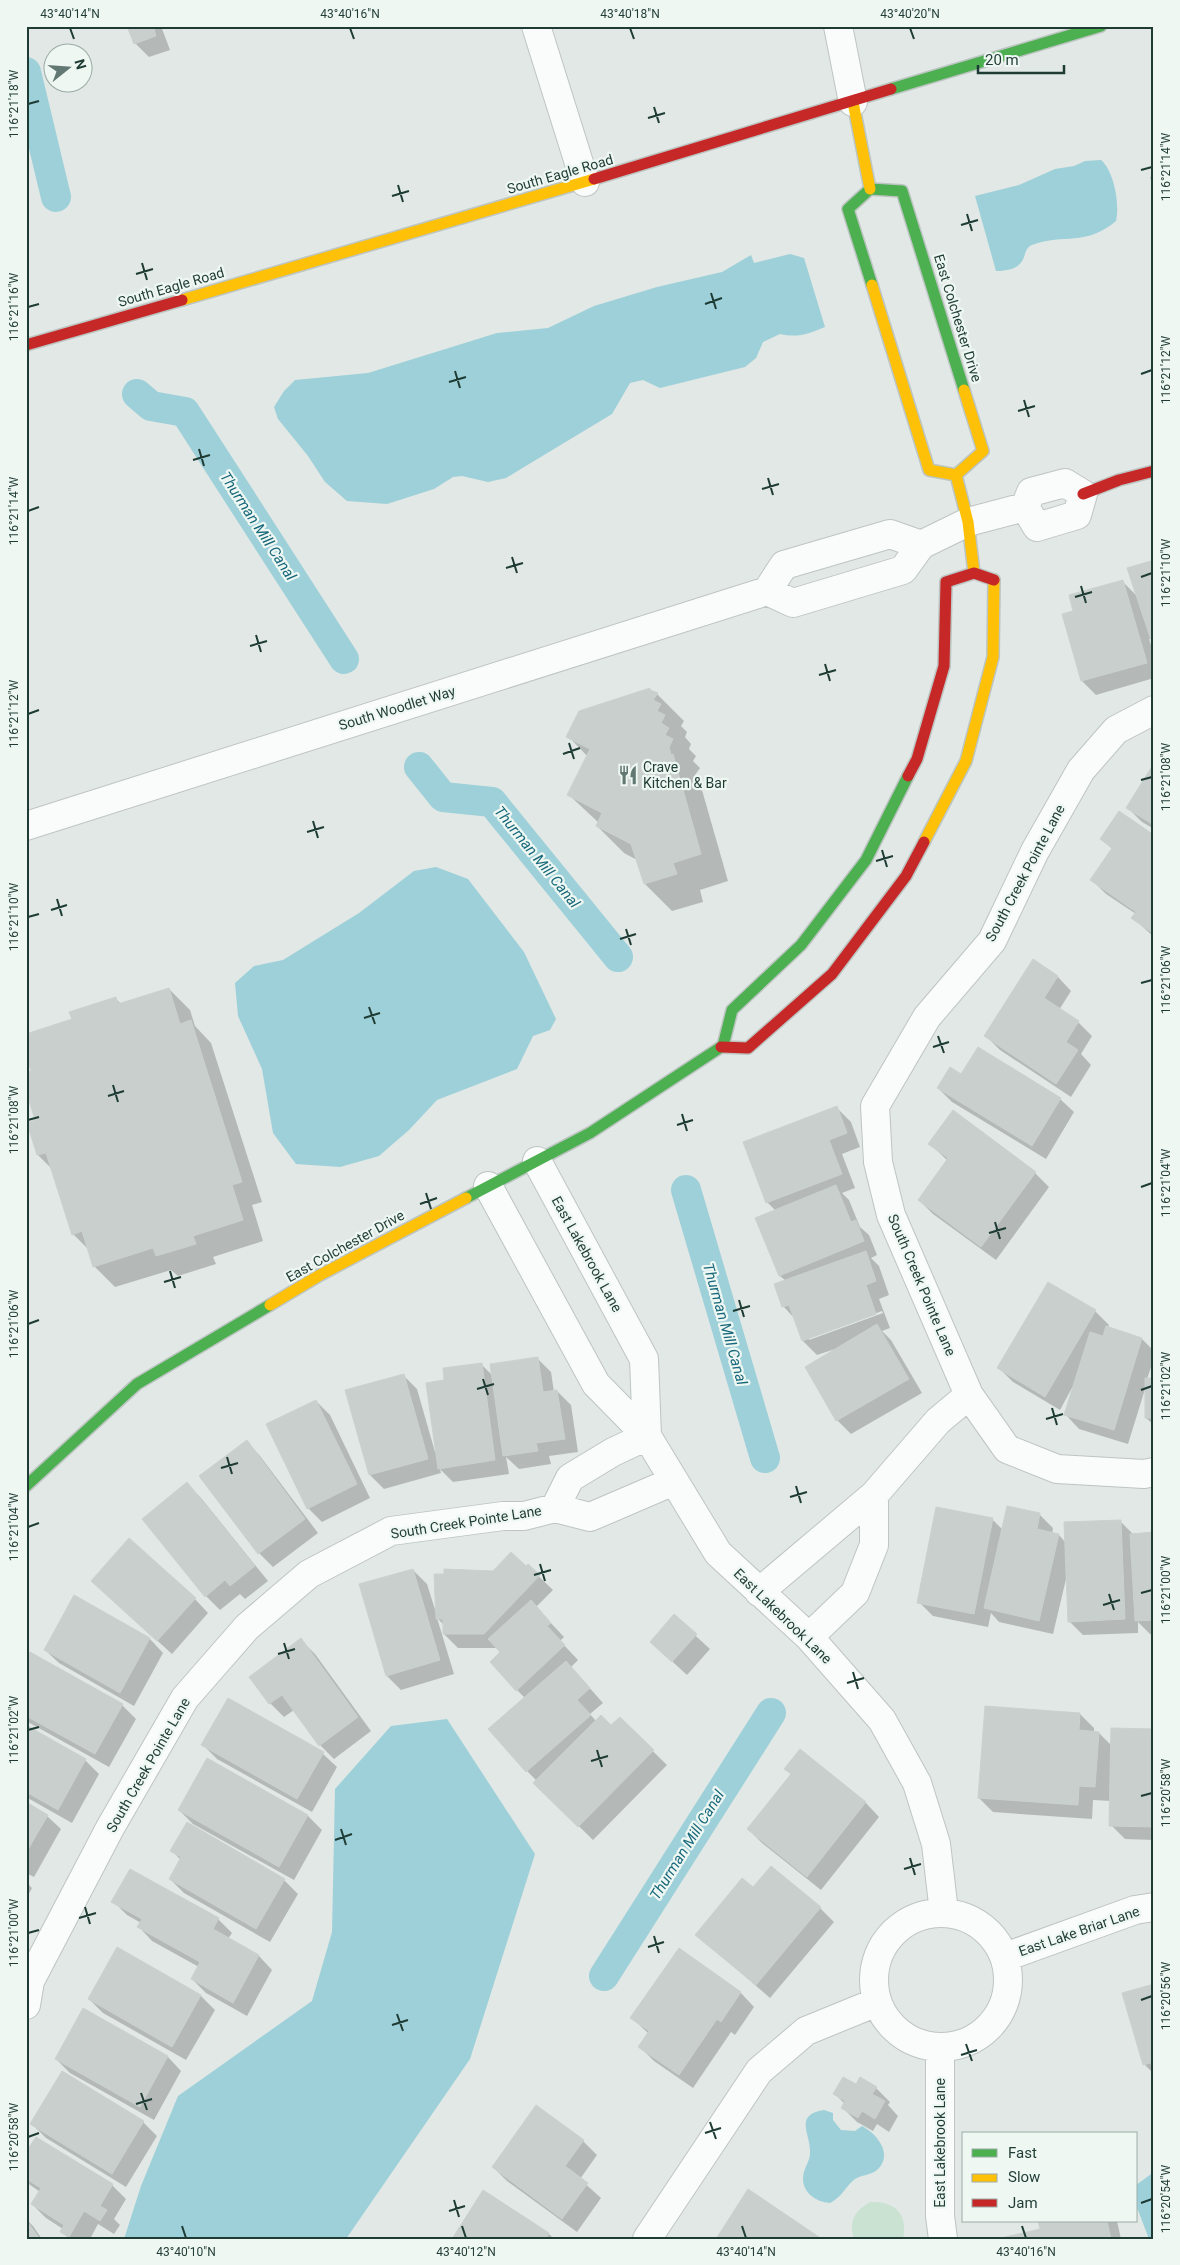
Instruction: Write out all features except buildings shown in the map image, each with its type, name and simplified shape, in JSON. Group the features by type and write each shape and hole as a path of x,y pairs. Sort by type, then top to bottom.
{"main road":[{"name":"South Eagle Road","path":"26,345 585,182 1101,26"},
{"path":"853,102 870,189 848,209 929,470 956,475 968,522 974,573"},
{"name":"East Colchester Drive","path":"870,189 902,190 983,451 956,475"},
{"path":"1083,494 1119,480 1154,471"},
{"path":"974,573 995,582 993,657 966,761 906,876 832,974 748,1048 723,1046 732,1010 801,945 866,860 917,759 944,666 946,582 974,573"},
{"name":"East Colchester Drive","path":"26,1486 137,1384 320,1275 590,1133 723,1046"}],"street":[{"path":"536,26 585,182"},
{"path":"838,26 853,102"},
{"path":"921,545 890,534 784,565 767,592 793,604 903,570 921,545 968,522 1025,507 1031,492 1065,483 1083,494"},
{"name":"South Woodlet Way","path":"26,826 767,592"},
{"name":"South Creek Pointe Lane","path":"1154,710 1116,730 1080,770 1035,851 992,941 927,1017 875,1106 878,1162 891,1215 969,1395 1007,1449 1057,1469 1144,1474 1154,1472"},
{"name":"East Lakebrook Lane","path":"537,1161 644,1359 647,1436"},
{"name":"East Lakebrook Lane","path":"488,1186 596,1384 647,1436 718,1553 809,1637 882,1720 917,1783 936,1844 944,1912"},
{"path":"759,1592 874,1495 938,1421 969,1395"},
{"name":"South Creek Pointe Lane","path":"555,1508 570,1478 613,1452 647,1436"},
{"name":"South Creek Pointe Lane","path":"26,2005 30,1981 110,1828 185,1698 247,1627 309,1574 391,1531 503,1516 524,1516 555,1508 590,1517 674,1481"},
{"path":"809,1637 855,1593 874,1545 874,1495"},
{"name":"East Lake Briar Lane","path":"1004,1958 1135,1910 1154,1907"},
{"path":"944,1912 963,1916 981,1926 995,1940 1004,1958 1008,1979 1006,2000 996,2019 980,2035 961,2045 940,2048 919,2044 901,2035 886,2020 877,2002 873,1980 877,1958 887,1939 903,1924 922,1915 944,1912"},
{"path":"647,2239 759,2071 806,2031 877,2002"},
{"name":"East Lakebrook Lane","path":"940,2048 940,2216 943,2239"}],"green space":[{"path":"870,2202 886,2204 898,2211 903,2223 903,2239 854,2239 852,2222 854,2217 860,2209"}],"water":[{"path":"1101,160 1106,165 1115,188 1116,221 1105,229 1084,237 1032,245 1026,251 1020,264 1008,270 996,271 975,196 1019,185 1055,169 1074,166 1085,161"},
{"path":"790,254 804,258 825,327 803,335 780,334 763,342 756,358 745,367 660,388 643,380 630,383 612,414 506,478 488,482 462,476 453,477 434,489 387,504 347,501 325,482 308,456 278,419 274,407 284,391 295,380 368,373 497,333 548,328 594,306 657,287 722,272 751,255 754,263"},
{"path":"436,867 468,879 524,952 556,1019 550,1030 533,1036 517,1069 437,1100 409,1130 379,1156 340,1167 296,1164 273,1133 262,1069 238,1016 235,983 254,966 283,960 359,913 414,871"},
{"path":"447,1719 535,1854 470,2059 346,2239 124,2239 141,2186 178,2096 312,2001 332,1932 335,1789 391,1726"},
{"path":"824,2110 833,2113 833,2120 841,2130 855,2131 862,2126 868,2130 878,2139 884,2151 882,2164 877,2170 855,2179 838,2198 830,2203 818,2200 809,2194 803,2178 810,2153 806,2121 809,2116"},
{"path":"1154,2172 1154,2239 1149,2239 1138,2210 1138,2184"}],"waterway":[{"name":"Thurman Mill Canal","path":"26,72 56,197"},
{"name":"Thurman Mill Canal","path":"137,394 151,406 185,412 344,659"},
{"name":"Thurman Mill Canal","path":"419,767 443,797 492,802 618,957"},
{"name":"Thurman Mill Canal","path":"686,1190 765,1458"},
{"name":"Thurman Mill Canal","path":"604,1976 771,1713"}],"traffic: fast":[{"path":"891,89 1101,26"},
{"path":"870,189 902,191 964,390"},
{"path":"870,189 848,209 872,285"},
{"path":"723,1046 732,1010 801,945 866,860 908,776"},
{"path":"466,1198 590,1133 721,1047"},
{"path":"26,1486 137,1384 270,1305"}],"traffic: slow":[{"path":"853,102 870,189"},
{"path":"182,300 594,179"},
{"path":"872,285 929,470 956,475 983,451 964,390"},
{"path":"956,475 968,522 974,573"},
{"path":"924,842 966,761 993,657 994,580"},
{"path":"270,1305 320,1275 466,1198"}],"traffic: jam":[{"path":"594,179 891,89"},
{"path":"26,345 182,300"},
{"path":"1083,494 1119,480 1154,471"},
{"path":"908,776 917,759 944,666 946,582 974,573 994,580"},
{"path":"721,1047 748,1048 832,974 906,876 924,842"}],"place":[{"name":"Crave Kitchen & Bar","path":"628,775"}]}
